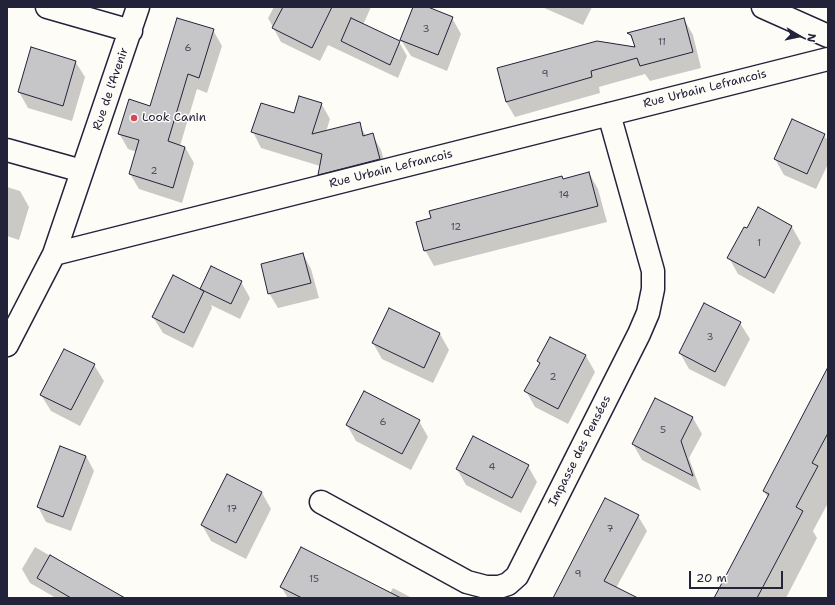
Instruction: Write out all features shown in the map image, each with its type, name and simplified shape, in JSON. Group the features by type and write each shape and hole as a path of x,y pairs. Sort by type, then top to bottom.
{"street":[{"path":"47,7 131,31"},
{"name":"Rue de l'Avenir","path":"54,254 138,7"},
{"path":"763,7 828,36"},
{"name":"Rue Urbain Lefrancois","path":"54,254 828,58"},
{"name":"Impasse des Pensées","path":"321,502 467,582 486,587 499,586 508,584 517,576 639,334 648,313 653,289 653,271 609,114"},
{"path":"7,150 82,171"},
{"path":"7,345 54,254"}],"building":[{"path":"283,7 332,7 312,48 272,28"},
{"path":"413,7 428,7 453,17 438,55 400,40"},
{"path":"177,18 214,29 199,78 188,74 168,141 185,147 173,188 129,174 139,140 118,134 129,99 150,106"},
{"path":"351,18 400,41 390,65 341,41"},
{"path":"684,18 693,52 640,66 637,58 591,71 592,77 506,102 497,68 597,41 635,47 631,35 627,33"},
{"path":"31,47 76,61 63,106 18,92"},
{"path":"299,96 322,103 312,134 360,122 363,136 373,133 380,159 318,175 322,154 251,132 261,103 294,113"},
{"path":"792,119 825,134 807,174 774,159"},
{"path":"589,172 598,206 424,251 416,222 431,218 429,211 562,176 563,179"},
{"path":"758,207 792,226 765,278 727,258 744,227 747,228"},
{"path":"303,253 311,283 268,294 261,264"},
{"path":"211,266 242,281 231,304 200,289"},
{"path":"173,275 204,291 184,333 152,317"},
{"path":"704,303 741,322 715,372 679,353"},
{"path":"389,308 440,333 424,368 372,343"},
{"path":"550,337 586,355 558,409 524,391 540,363 537,361"},
{"path":"64,349 95,364 71,410 40,395"},
{"path":"828,367 828,433 812,463 818,466 796,507 803,511 757,598 714,598 769,494 763,491"},
{"path":"364,391 420,420 402,454 346,425"},
{"path":"655,398 693,417 681,441 693,476 632,444"},
{"path":"473,436 529,465 512,498 456,469"},
{"path":"60,446 86,456 63,517 37,507"},
{"path":"227,474 262,492 236,543 201,525"},
{"path":"605,498 639,515 604,581 638,598 553,598"},
{"path":"301,547 401,598 302,598 280,587"},
{"path":"50,555 125,598 71,598 37,578"}],"place":[{"name":"Look Canin","path":"134,118"}]}
